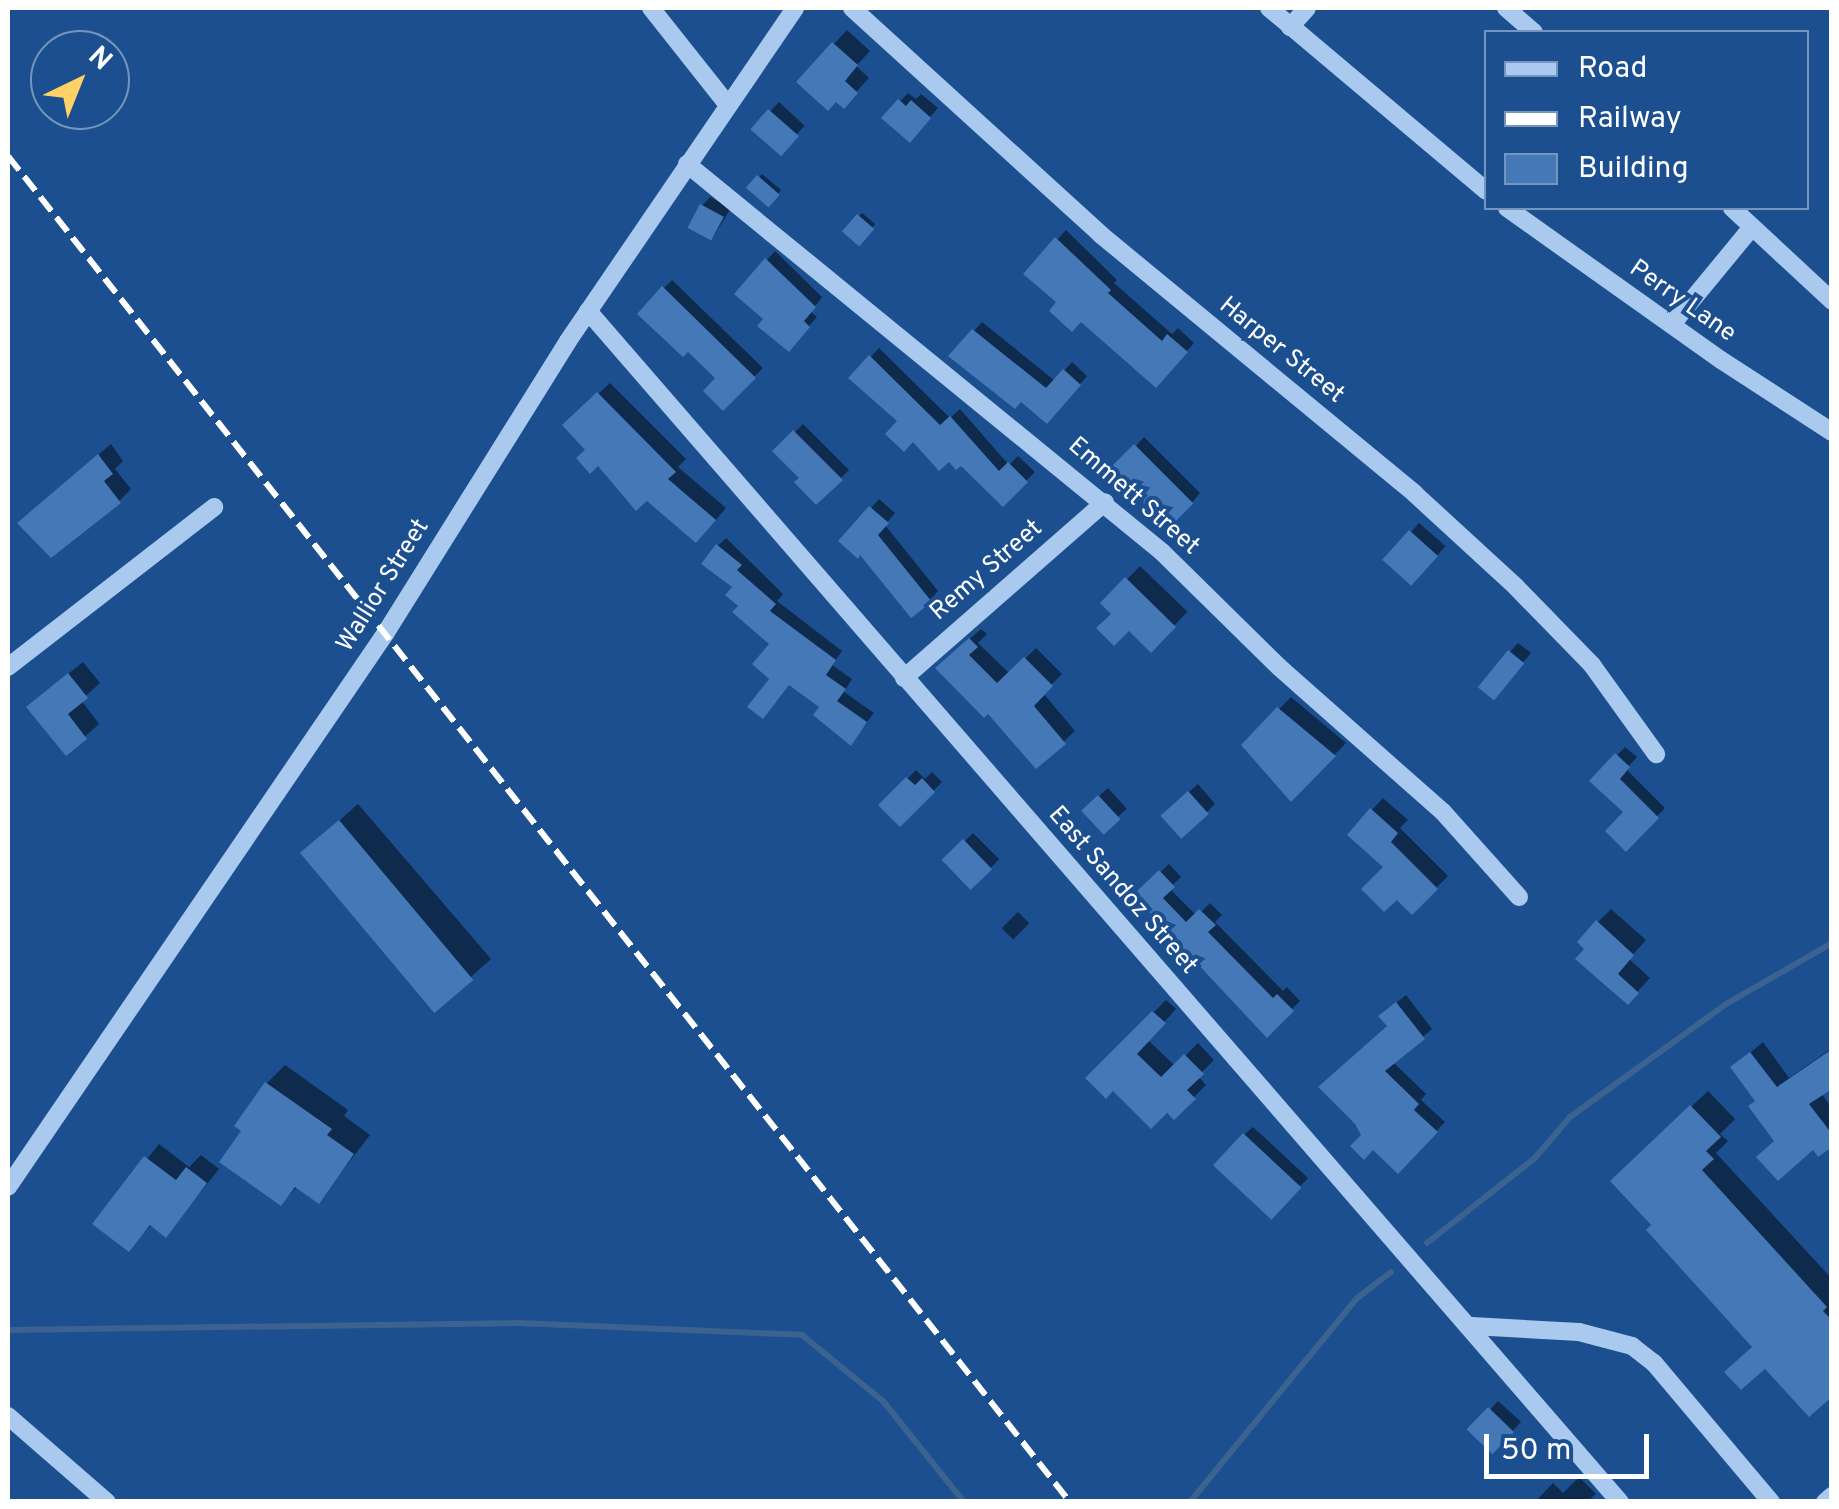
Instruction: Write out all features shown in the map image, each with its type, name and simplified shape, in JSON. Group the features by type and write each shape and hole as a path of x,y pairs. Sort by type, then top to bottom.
{"street":[{"path":"652,8 727,104"},
{"name":"Wallior Street","path":"8,1186 385,634 588,312 796,8"},
{"name":"Harper Street","path":"852,8 1100,234 1444,521 1592,666 1656,754"},
{"path":"1268,8 1484,188"},
{"path":"1290,27 1307,8"},
{"path":"1506,8 1532,30"},
{"name":"Emmett Street","path":"687,164 1105,502 1280,667 1444,812 1519,896"},
{"name":"Perry Lane","path":"1510,210 1832,432"},
{"path":"1734,210 1832,302"},
{"path":"1673,323 1752,227"},
{"name":"East Sandoz Street","path":"588,312 1472,1326 1496,1362 1620,1502"},
{"name":"Remy Street","path":"904,678 1105,502"},
{"path":"8,667 214,507"},
{"path":"1472,1326 1579,1332 1632,1346 1690,1404 1771,1502"},
{"path":"8,1416 107,1502"},
{"path":"1825,1502 1832,1496"}],"building":[{"path":"832,42 858,65 845,81 858,93 844,109 836,102 828,111 796,82"},
{"path":"898,99 906,106 911,100 931,118 910,143 881,118"},
{"path":"768,109 799,136 781,156 750,129"},
{"path":"757,175 780,195 768,208 746,188"},
{"path":"700,204 724,217 711,241 687,228"},
{"path":"857,214 874,229 859,246 842,231"},
{"path":"1055,237 1111,290 1108,293 1162,341 1167,334 1188,352 1156,388 1081,322 1072,332 1049,311 1056,302 1023,274"},
{"path":"765,258 816,307 804,321 810,327 789,352 757,326 763,319 734,294"},
{"path":"662,286 756,378 723,411 703,391 715,378 688,352 683,357 637,314"},
{"path":"972,329 1046,388 1063,369 1081,385 1047,424 1021,402 1015,409 948,356"},
{"path":"869,355 940,425 950,416 999,471 1008,462 1028,482 1003,507 961,466 956,470 949,462 939,471 913,442 904,452 885,434 897,421 848,378"},
{"path":"597,392 676,472 668,479 716,520 696,543 647,501 636,511 598,466 590,474 576,458 585,450 562,425"},
{"path":"793,430 843,480 816,505 794,482 799,478 772,451"},
{"path":"1134,444 1193,503 1169,528 1109,469"},
{"path":"98,454 113,474 104,481 121,503 51,558 17,523"},
{"path":"869,506 889,523 878,535 932,602 911,618 860,555 858,559 838,541"},
{"path":"1409,530 1438,556 1411,586 1382,560"},
{"path":"716,544 742,565 737,570 776,604 770,611 836,660 826,675 846,689 837,701 867,722 851,746 813,715 819,707 789,685 763,719 747,707 769,679 752,664 769,644 732,612 738,606 725,595 732,587 701,564"},
{"path":"1125,577 1176,627 1151,653 1129,631 1114,646 1096,628 1111,614 1100,603"},
{"path":"969,638 978,647 969,655 997,683 1024,657 1053,686 1034,706 1066,744 1036,769 988,714 984,718 935,668"},
{"path":"1508,650 1524,663 1494,701 1478,687"},
{"path":"68,673 88,698 68,714 87,739 66,756 26,707"},
{"path":"1277,707 1336,756 1291,802 1241,745"},
{"path":"1615,753 1630,767 1620,779 1659,818 1626,852 1605,831 1623,812 1589,781"},
{"path":"906,777 915,785 922,778 935,792 900,827 878,805"},
{"path":"1188,791 1209,814 1181,839 1161,816"},
{"path":"1098,795 1121,819 1104,835 1081,811"},
{"path":"1370,808 1398,833 1391,842 1438,889 1412,915 1397,900 1384,912 1361,889 1383,867 1347,835"},
{"path":"339,820 473,980 434,1013 300,853"},
{"path":"963,839 992,869 971,890 941,860"},
{"path":"1159,870 1175,887 1163,898 1186,922 1199,909 1216,925 1208,932 1273,998 1277,994 1294,1011 1267,1038 1133,895"},
{"path":"1596,920 1634,955 1618,974 1639,993 1628,1005 1575,959 1584,949 1577,942"},
{"path":"1396,1002 1425,1039 1385,1071 1419,1104 1414,1110 1438,1132 1398,1174 1373,1150 1364,1160 1350,1146 1361,1135 1318,1087 1387,1026 1378,1016"},
{"path":"1152,1011 1166,1023 1137,1054 1161,1077 1184,1054 1204,1074 1187,1090 1196,1099 1174,1120 1167,1113 1151,1129 1113,1091 1106,1099 1085,1078"},
{"path":"1832,1049 1832,1089 1809,1104 1832,1134 1832,1147 1818,1157 1813,1150 1778,1181 1756,1157 1774,1141 1748,1106 1755,1101 1730,1067 1750,1052 1777,1087"},
{"path":"265,1082 332,1129 327,1135 354,1154 319,1204 295,1187 281,1206 219,1162 241,1131 234,1126"},
{"path":"1690,1105 1721,1137 1706,1151 1714,1159 1702,1170 1827,1307 1823,1311 1832,1320 1832,1397 1809,1417 1765,1369 1741,1390 1724,1372 1752,1347 1646,1230 1651,1225 1610,1181"},
{"path":"1243,1133 1302,1188 1272,1220 1213,1165"},
{"path":"144,1156 176,1180 186,1167 207,1183 166,1238 150,1225 129,1252 92,1224"},
{"path":"1488,1407 1514,1432 1492,1454 1466,1429"}],"waterway":[{"path":"1427,1243 1535,1158 1570,1117 1726,1004 1832,943"},
{"path":"1190,1502 1356,1299 1391,1272"},
{"path":"8,1330 519,1323 802,1335 883,1401 964,1502"}],"railway":[{"path":"8,156 1070,1502"}]}
